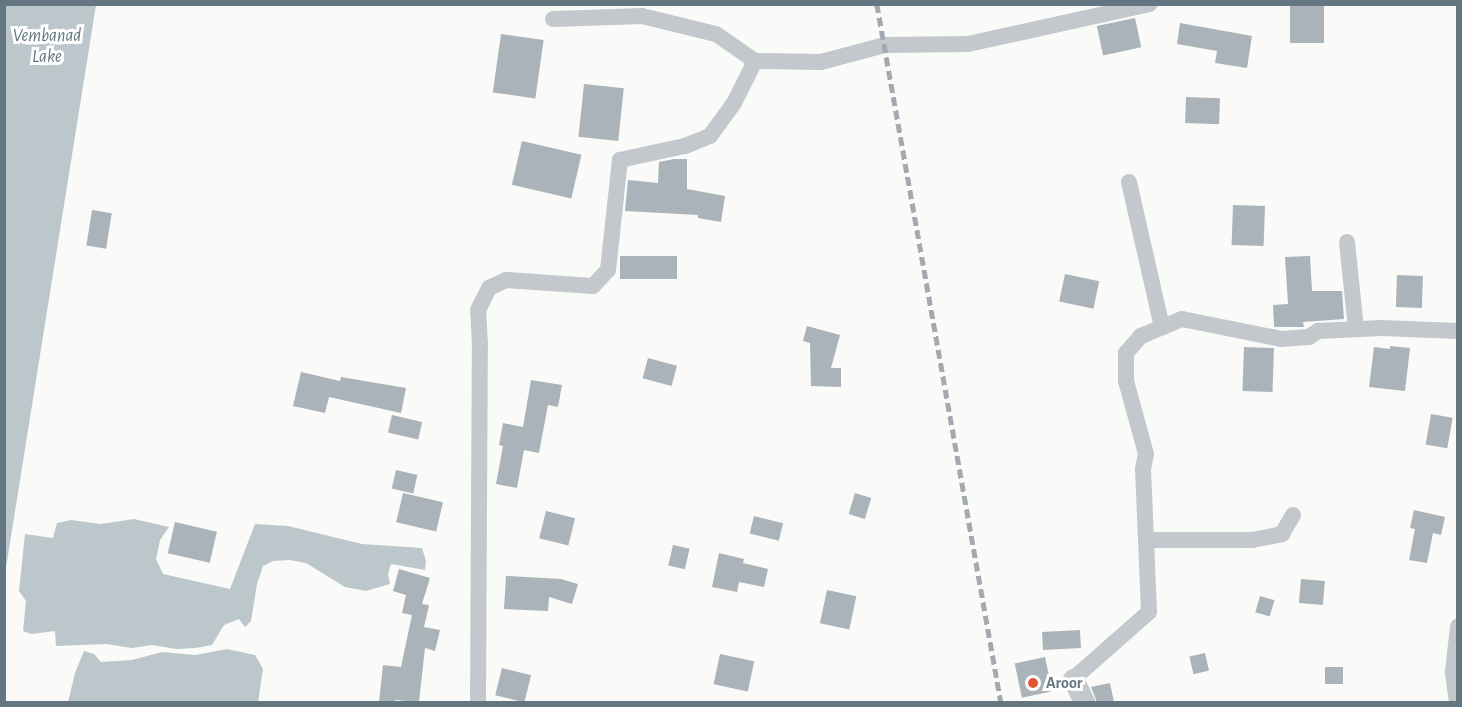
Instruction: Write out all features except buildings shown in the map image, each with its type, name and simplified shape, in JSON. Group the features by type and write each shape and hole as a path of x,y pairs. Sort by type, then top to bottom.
{"street":[{"path":"553,19 642,16 717,34 755,61 821,63 885,45 968,44 1150,4"},
{"path":"478,702 480,368 478,310 489,288 506,280 593,286 608,270 620,160 685,146 710,135 734,104 755,61"},
{"path":"1129,182 1162,327"},
{"path":"1347,242 1356,329"},
{"path":"1084,702 1073,679 1149,612 1148,540 1143,469 1146,454 1126,381 1126,353 1141,336 1182,319 1281,339 1309,337 1318,331 1356,329 1458,331"},
{"path":"1148,540 1252,540 1282,534 1293,515"},
{"path":"1457,702 1454,672 1458,626"}],"water":[{"name":"Vembanad Lake","path":"4,5 96,5 5,574"},
{"path":"134,519 169,527 160,540 156,559 163,574 230,589 255,524 288,526 362,544 422,548 426,561 425,570 391,564 388,574 390,584 366,591 345,587 306,563 290,560 273,561 263,566 257,584 251,621 245,627 239,619 224,625 212,645 195,648 176,649 152,645 132,648 106,644 56,646 55,631 31,634 23,631 26,601 19,591 25,534 53,538 57,523 71,520 101,524"},
{"path":"227,649 255,655 263,669 258,702 68,702 75,673 84,651 94,654 101,662 132,660 162,652 195,655"}],"railway":[{"path":"877,4 1001,702"}],"place":[{"name":"Aroor","path":"1033,683"}]}
